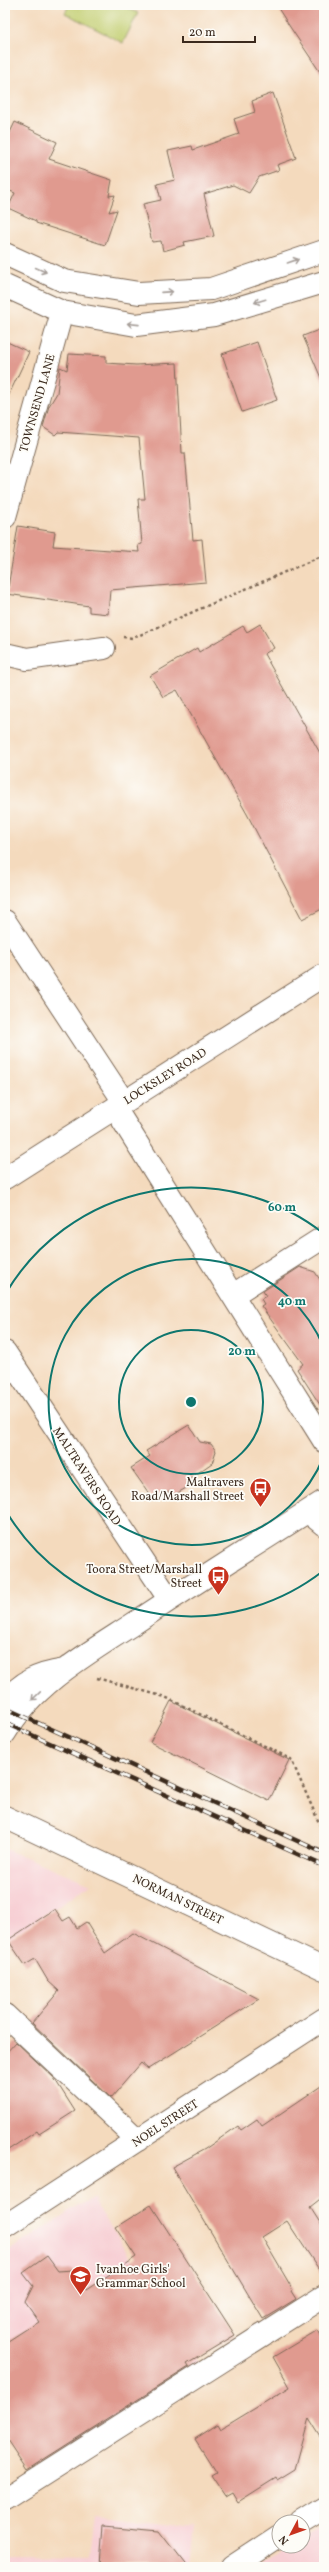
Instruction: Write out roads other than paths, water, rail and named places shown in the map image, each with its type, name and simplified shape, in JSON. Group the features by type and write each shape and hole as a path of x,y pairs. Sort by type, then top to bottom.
{"street":[{"path":"5,254 64,281 140,294 211,289 324,251"},
{"path":"5,286 62,312 136,325 214,315 324,282"},
{"name":"TOWNSEND LANE","path":"5,517 62,312"},
{"path":"5,654 27,659 111,642"},
{"path":"5,921 120,1105 232,1295 324,1441"},
{"name":"LOCKSLEY ROAD","path":"5,1178 324,975"},
{"path":"232,1295 324,1237"},
{"name":"MALTRAVERS ROAD","path":"5,1352 169,1599"},
{"path":"5,1733 24,1708 65,1670 169,1599 319,1512"},
{"path":"5,1702 28,1679 65,1670"},
{"name":"NORMAN STREET","path":"5,1808 31,1829"},
{"name":"NORMAN STREET","path":"5,1817 324,1969"},
{"path":"5,1832 52,1839"},
{"path":"5,2015 138,2140"},
{"name":"NOEL STREET","path":"5,2226 324,2019"},
{"path":"5,2499 324,2296"},
{"path":"311,2516 324,2508"},
{"path":"311,2523 324,2524"},
{"path":"232,2567 271,2541"}],"railway":[{"path":"5,1708 324,1853"},
{"path":"5,1723 324,1866"}],"place":[{"name":"Maltravers Road/Marshall Street","path":"260,1508"},
{"name":"Toora Street/Marshall Street","path":"218,1596"},
{"name":"Ivanhoe Girls' Grammar School","path":"80,2296"}]}
